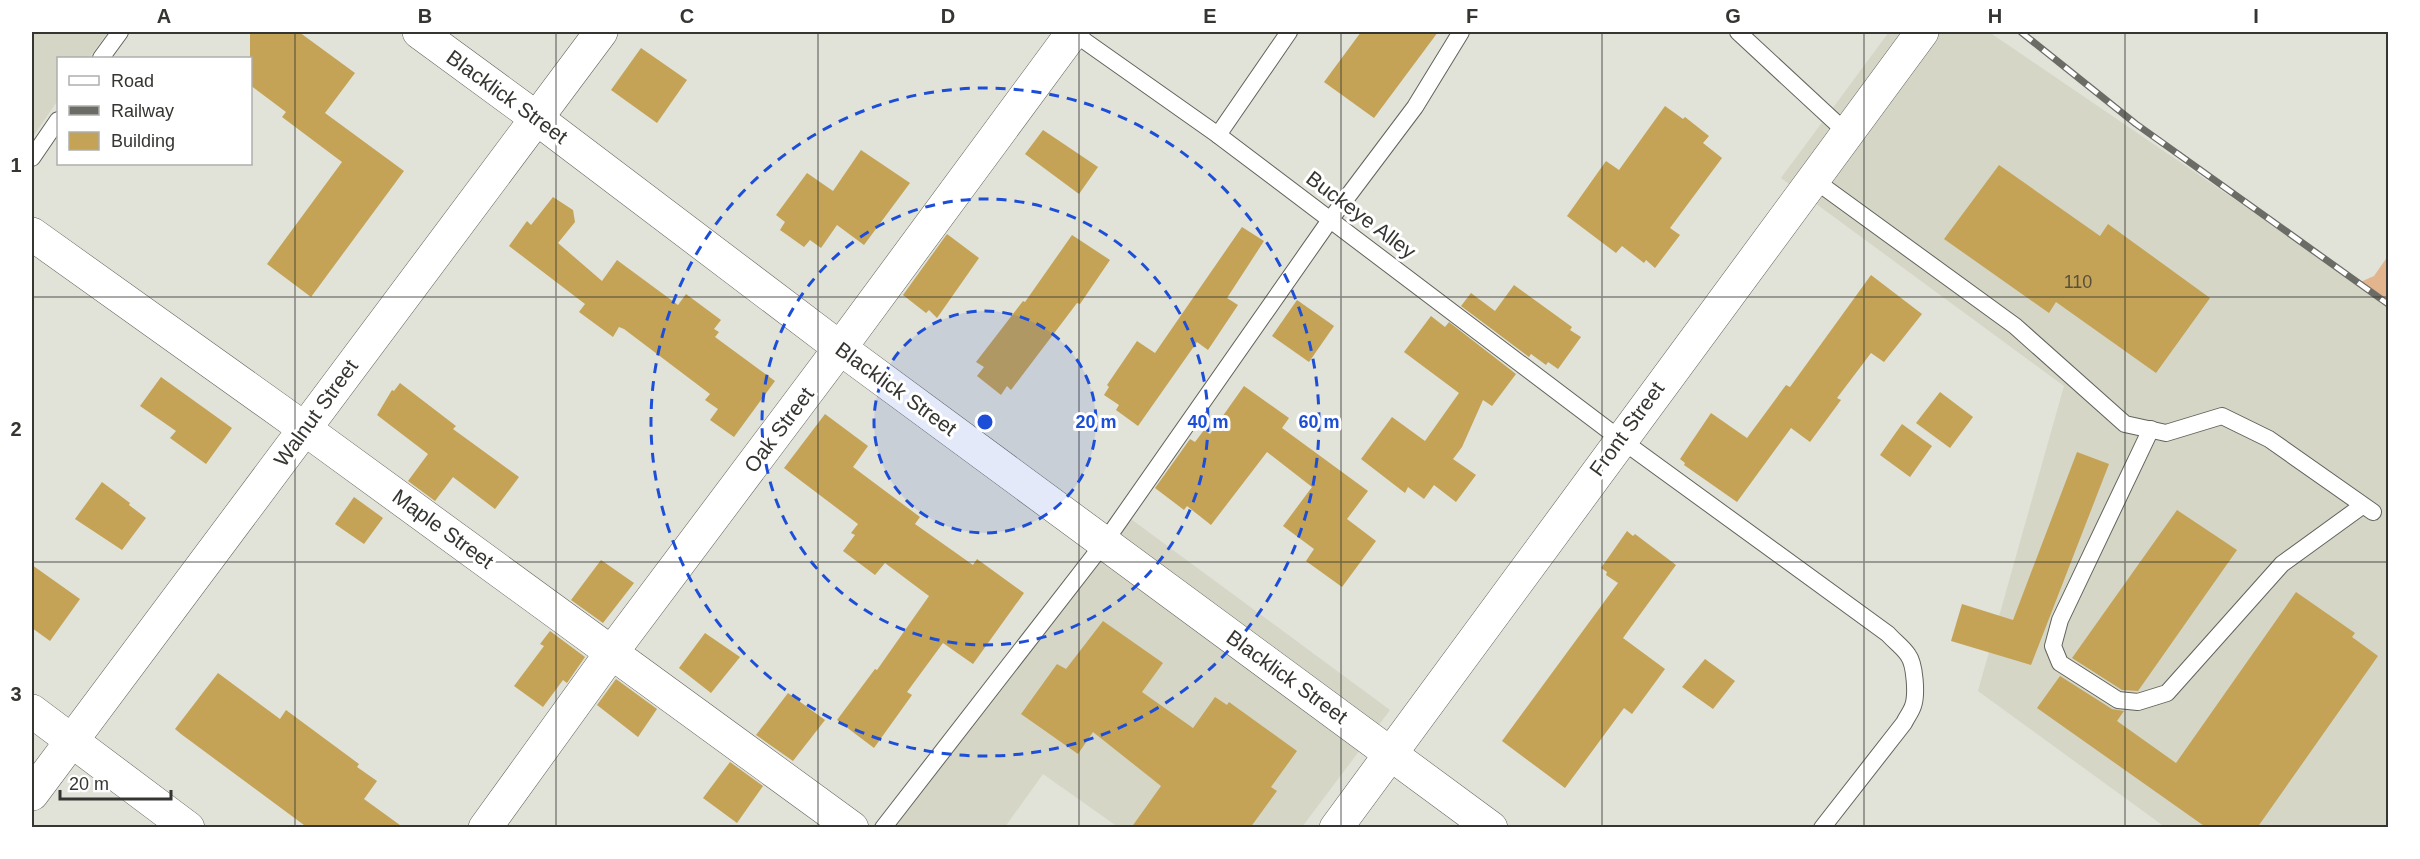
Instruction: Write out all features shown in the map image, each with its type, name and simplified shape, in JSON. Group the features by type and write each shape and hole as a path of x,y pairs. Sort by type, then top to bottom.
{"street":[{"name":"Blacklick Street","path":"419,32 840,348 1491,828"},
{"name":"Walnut Street","path":"32,794 600,32"},
{"name":"Oak Street","path":"485,828 612,652 840,348 1072,32"},
{"name":"Front Street","path":"1336,828 1620,439 1922,32"},
{"name":"Maple Street","path":"32,234 305,429 852,828"},
{"path":"32,711 188,828"}],"lane":[{"path":"102,57 120,32"},
{"name":"Buckeye Alley","path":"1072,32 1218,135 1620,439 1888,634 1908,655 1914,677 1915,698 1912,708 1904,723 1822,828"},
{"path":"1218,135 1289,32"},
{"path":"883,828 1104,543 1330,220 1415,107 1461,32"},
{"path":"1738,32 1847,134"},
{"path":"32,158 57,121"},
{"path":"1813,179 2015,326 2125,424 2151,429 2166,432 2222,416 2269,439 2367,509 2282,564 2167,693 2138,702 2118,700 2060,663 2053,646 2060,620 2151,429"}],"shaded area":[{"path":"32,32 108,32 90,57 57,57 57,101 32,138"},
{"path":"1889,32 1989,32 2388,304 2388,827 2165,827 1978,691 2064,386 1781,178"},
{"path":"2388,256 2388,304 2358,283 2374,276"},
{"path":"1120,511 1390,710 1302,827 1118,827 1043,774 1005,827 875,828"}],"building":[{"path":"250,32 299,32 355,73 325,113 404,171 311,297 267,264 342,162 282,117 286,112 252,86 252,57 250,57"},
{"path":"1361,32 1438,32 1374,118 1324,82"},
{"path":"641,48 687,80 657,123 611,90"},
{"path":"1665,106 1683,119 1685,117 1709,136 1703,143 1722,158 1670,228 1680,235 1655,268 1646,260 1644,263 1622,246 1616,253 1567,216 1606,161 1619,170"},
{"path":"1043,130 1098,167 1079,194 1025,154"},
{"path":"861,150 910,183 864,245 837,225 821,248 810,240 804,247 780,230 785,222 776,215 807,173 833,191"},
{"path":"1999,165 2100,236 2108,224 2210,298 2156,373 2056,302 2049,313 1944,239"},
{"path":"553,197 573,210 575,222 558,243 602,281 617,260 678,305 686,294 721,320 714,329 719,332 715,337 775,381 734,437 710,420 718,409 705,400 710,394 624,329 619,327 613,337 579,312 585,304 509,246 527,221 531,225"},
{"path":"1242,227 1264,241 1227,298 1238,305 1208,350 1197,342 1138,426 1116,410 1119,405 1104,395 1109,387 1107,385 1137,341 1155,353"},
{"path":"947,234 979,258 937,318 929,310 926,313 903,295"},
{"path":"1072,235 1110,260 1080,304 1077,303 1011,390 1007,386 1001,395 977,376 984,367 976,362 1023,301 1025,302"},
{"path":"1871,275 1922,314 1884,362 1871,353 1837,398 1841,400 1810,442 1791,428 1737,502 1684,465 1685,463 1680,459 1711,413 1747,438 1786,385 1790,387"},
{"path":"1514,285 1572,327 1570,330 1581,337 1558,369 1548,362 1546,365 1531,354 1529,357 1461,306 1471,293 1495,311"},
{"path":"1297,300 1334,326 1309,362 1272,336"},
{"path":"1431,316 1445,327 1449,322 1516,374 1492,406 1483,400 1462,447 1453,459 1476,475 1456,502 1434,485 1424,499 1408,487 1405,493 1361,459 1392,417 1425,441 1459,393 1404,352"},
{"path":"161,377 232,428 206,464 170,438 176,431 140,406"},
{"path":"400,383 456,426 453,429 519,477 495,509 453,477 435,501 408,481 428,454 377,415 392,390 394,391"},
{"path":"1244,386 1289,418 1282,428 1368,491 1347,519 1376,541 1342,587 1306,561 1314,549 1283,526 1312,487 1267,452 1211,525 1187,506 1184,510 1155,488 1190,439 1195,442 1204,430 1210,434"},
{"path":"1940,392 1973,417 1950,448 1916,423"},
{"path":"825,414 868,446 853,467 920,517 915,524 973,565 977,559 1024,593 973,664 943,643 907,692 912,695 874,748 837,720 875,669 877,670 929,596 885,563 875,575 843,551 855,535 851,533 858,524 784,468"},
{"path":"1902,424 1932,446 1910,477 1880,455"},
{"path":"2077,452 2109,464 2031,665 1951,641 1962,604 2013,620"},
{"path":"102,482 146,518 122,550 75,519"},
{"path":"354,497 383,518 364,544 335,524"},
{"path":"2177,510 2237,550 2138,691 2122,690 2072,658"},
{"path":"1627,531 1633,536 1635,534 1676,565 1623,638 1665,669 1632,714 1624,708 1565,788 1502,741 1618,583 1606,575 1607,572 1601,568"},
{"path":"601,560 634,583 603,623 571,600"},
{"path":"32,565 80,599 50,641 32,628"},
{"path":"2296,592 2355,633 2352,637 2378,656 2257,828 2207,828 2037,708 2060,676 2112,709 2124,711 2117,721 2176,763"},
{"path":"1103,621 1163,663 1142,692 1193,728 1215,697 1227,705 1229,702 1297,751 1271,787 1277,791 1250,828 1131,828 1161,786 1093,732 1078,754 1021,714 1057,664 1066,669"},
{"path":"550,631 585,657 567,683 563,680 543,707 514,686 544,646 540,644"},
{"path":"705,633 740,657 711,693 679,668"},
{"path":"1705,659 1735,681 1713,709 1682,687"},
{"path":"218,673 280,719 286,710 359,764 357,767 377,781 364,799 404,828 308,828 175,729"},
{"path":"616,679 657,709 638,737 597,705"},
{"path":"788,693 825,720 793,761 756,735"},
{"path":"730,762 763,786 737,823 703,798"}],"railway":[{"path":"2021,32 2136,124 2388,304"}]}
